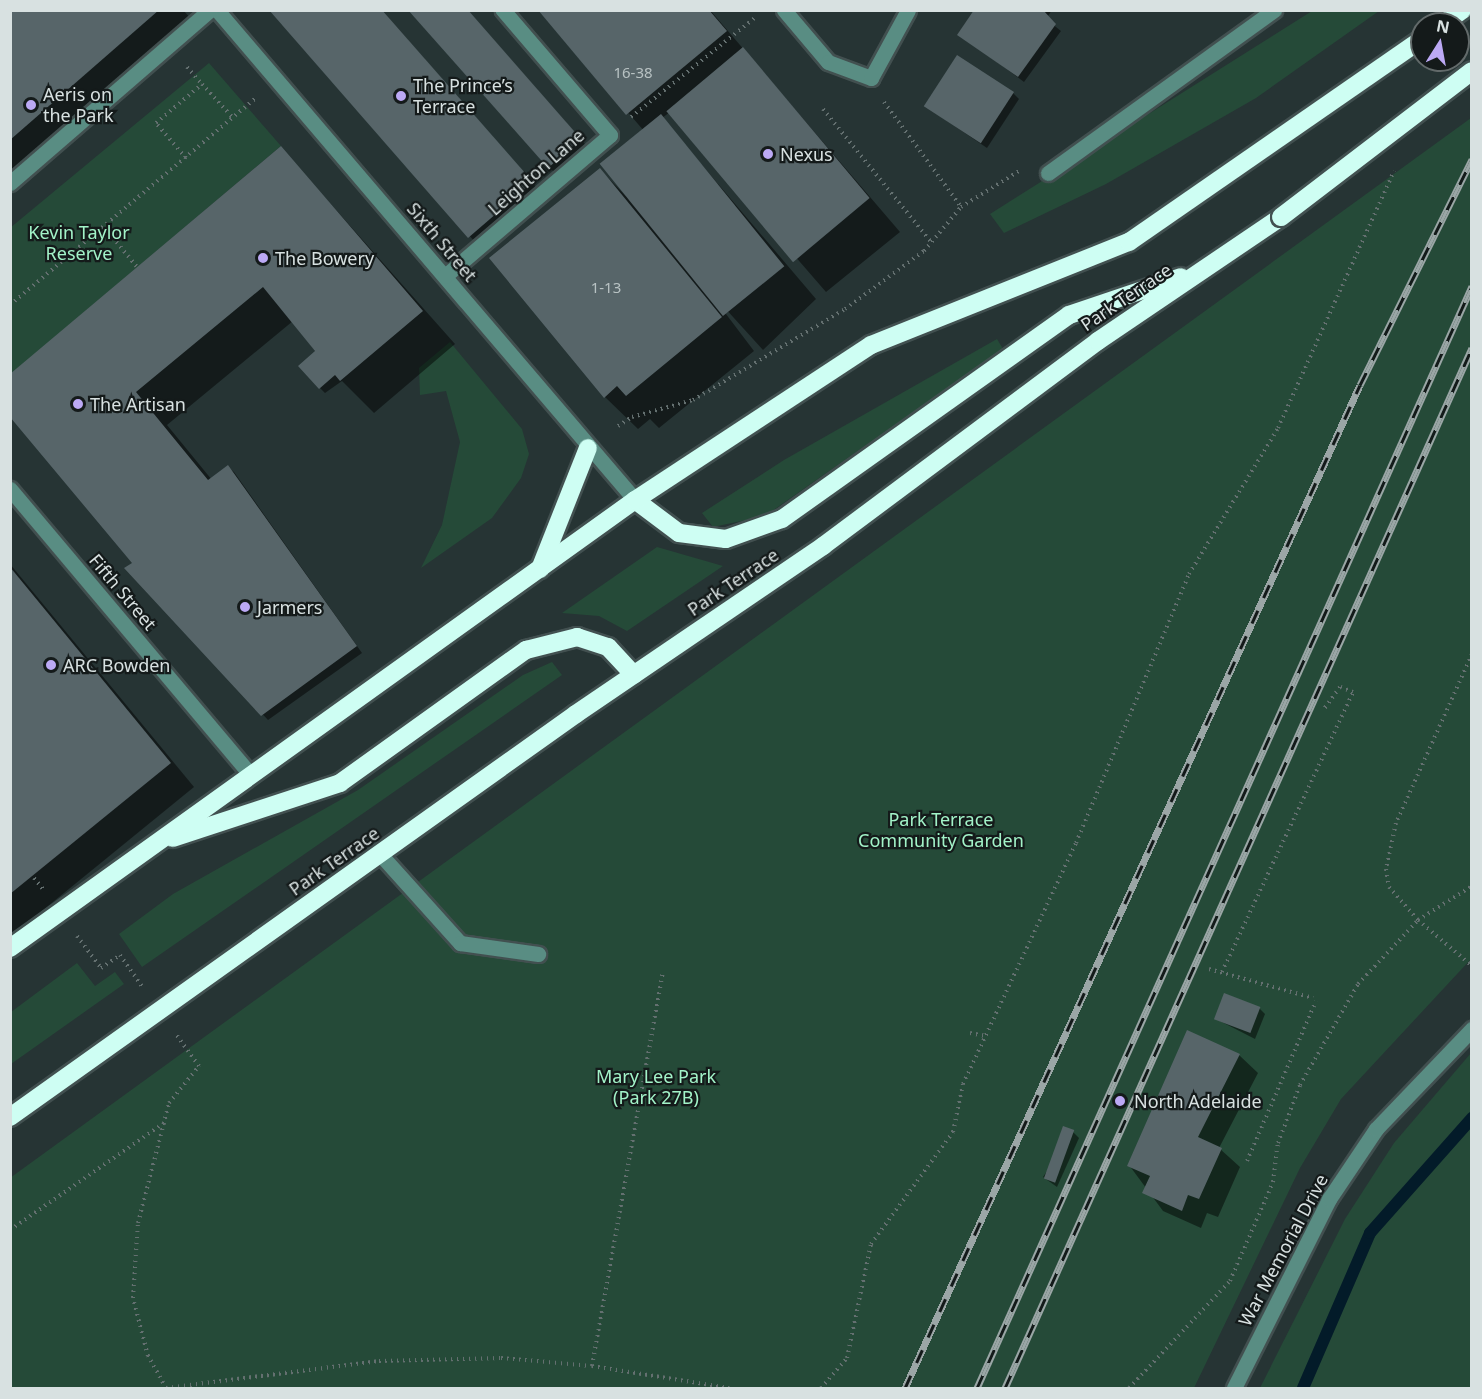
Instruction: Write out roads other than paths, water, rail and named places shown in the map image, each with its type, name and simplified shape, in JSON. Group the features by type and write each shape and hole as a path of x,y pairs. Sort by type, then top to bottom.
{"highway":[{"path":"10,948 635,500 871,345 1129,242 1329,106 1410,48"},
{"name":"Park Terrace","path":"10,1117 634,675 823,546 1098,341 1281,217 1472,71"},
{"path":"635,500 679,533 714,538 726,539 782,519 1069,315 1203,270"},
{"path":"540,569 588,448"},
{"path":"155,845 340,783 526,650 577,637 609,647 634,675"}],"street":[{"path":"10,183 210,10"},
{"name":"Sixth Street","path":"217,10 445,276 588,448 635,500"},
{"name":"Leighton Lane","path":"445,276 610,135 503,10"},
{"path":"784,10 828,62 871,78 908,10"},
{"path":"1048,173 1274,10"},
{"name":"Fifth Street","path":"10,489 251,776"},
{"path":"380,854 460,943 538,954"},
{"name":"War Memorial Drive","path":"1234,1389 1329,1199 1376,1129 1472,1029"}],"waterway":[{"path":"1303,1388 1370,1233 1472,1118"}],"railway":[{"path":"905,1388 1360,385 1472,159"},
{"path":"977,1388 1472,286"},
{"path":"1005,1388 1472,348"}],"place":[{"name":"The Prince’s Terrace","path":"401,96"},
{"name":"Aeris on the Park","path":"31,105"},
{"name":"Nexus","path":"768,154"},
{"name":"The Bowery","path":"263,258"},
{"name":"The Artisan","path":"78,404"},
{"name":"Jarmers","path":"245,607"},
{"name":"ARC Bowden","path":"51,665"},
{"name":"North Adelaide","path":"1120,1101"}],"park label":[{"name":"Kevin Taylor Reserve","path":"79,243"},
{"name":"Park Terrace Community Garden","path":"941,830"},
{"name":"Mary Lee Park (Park 27B)","path":"656,1087"}]}
